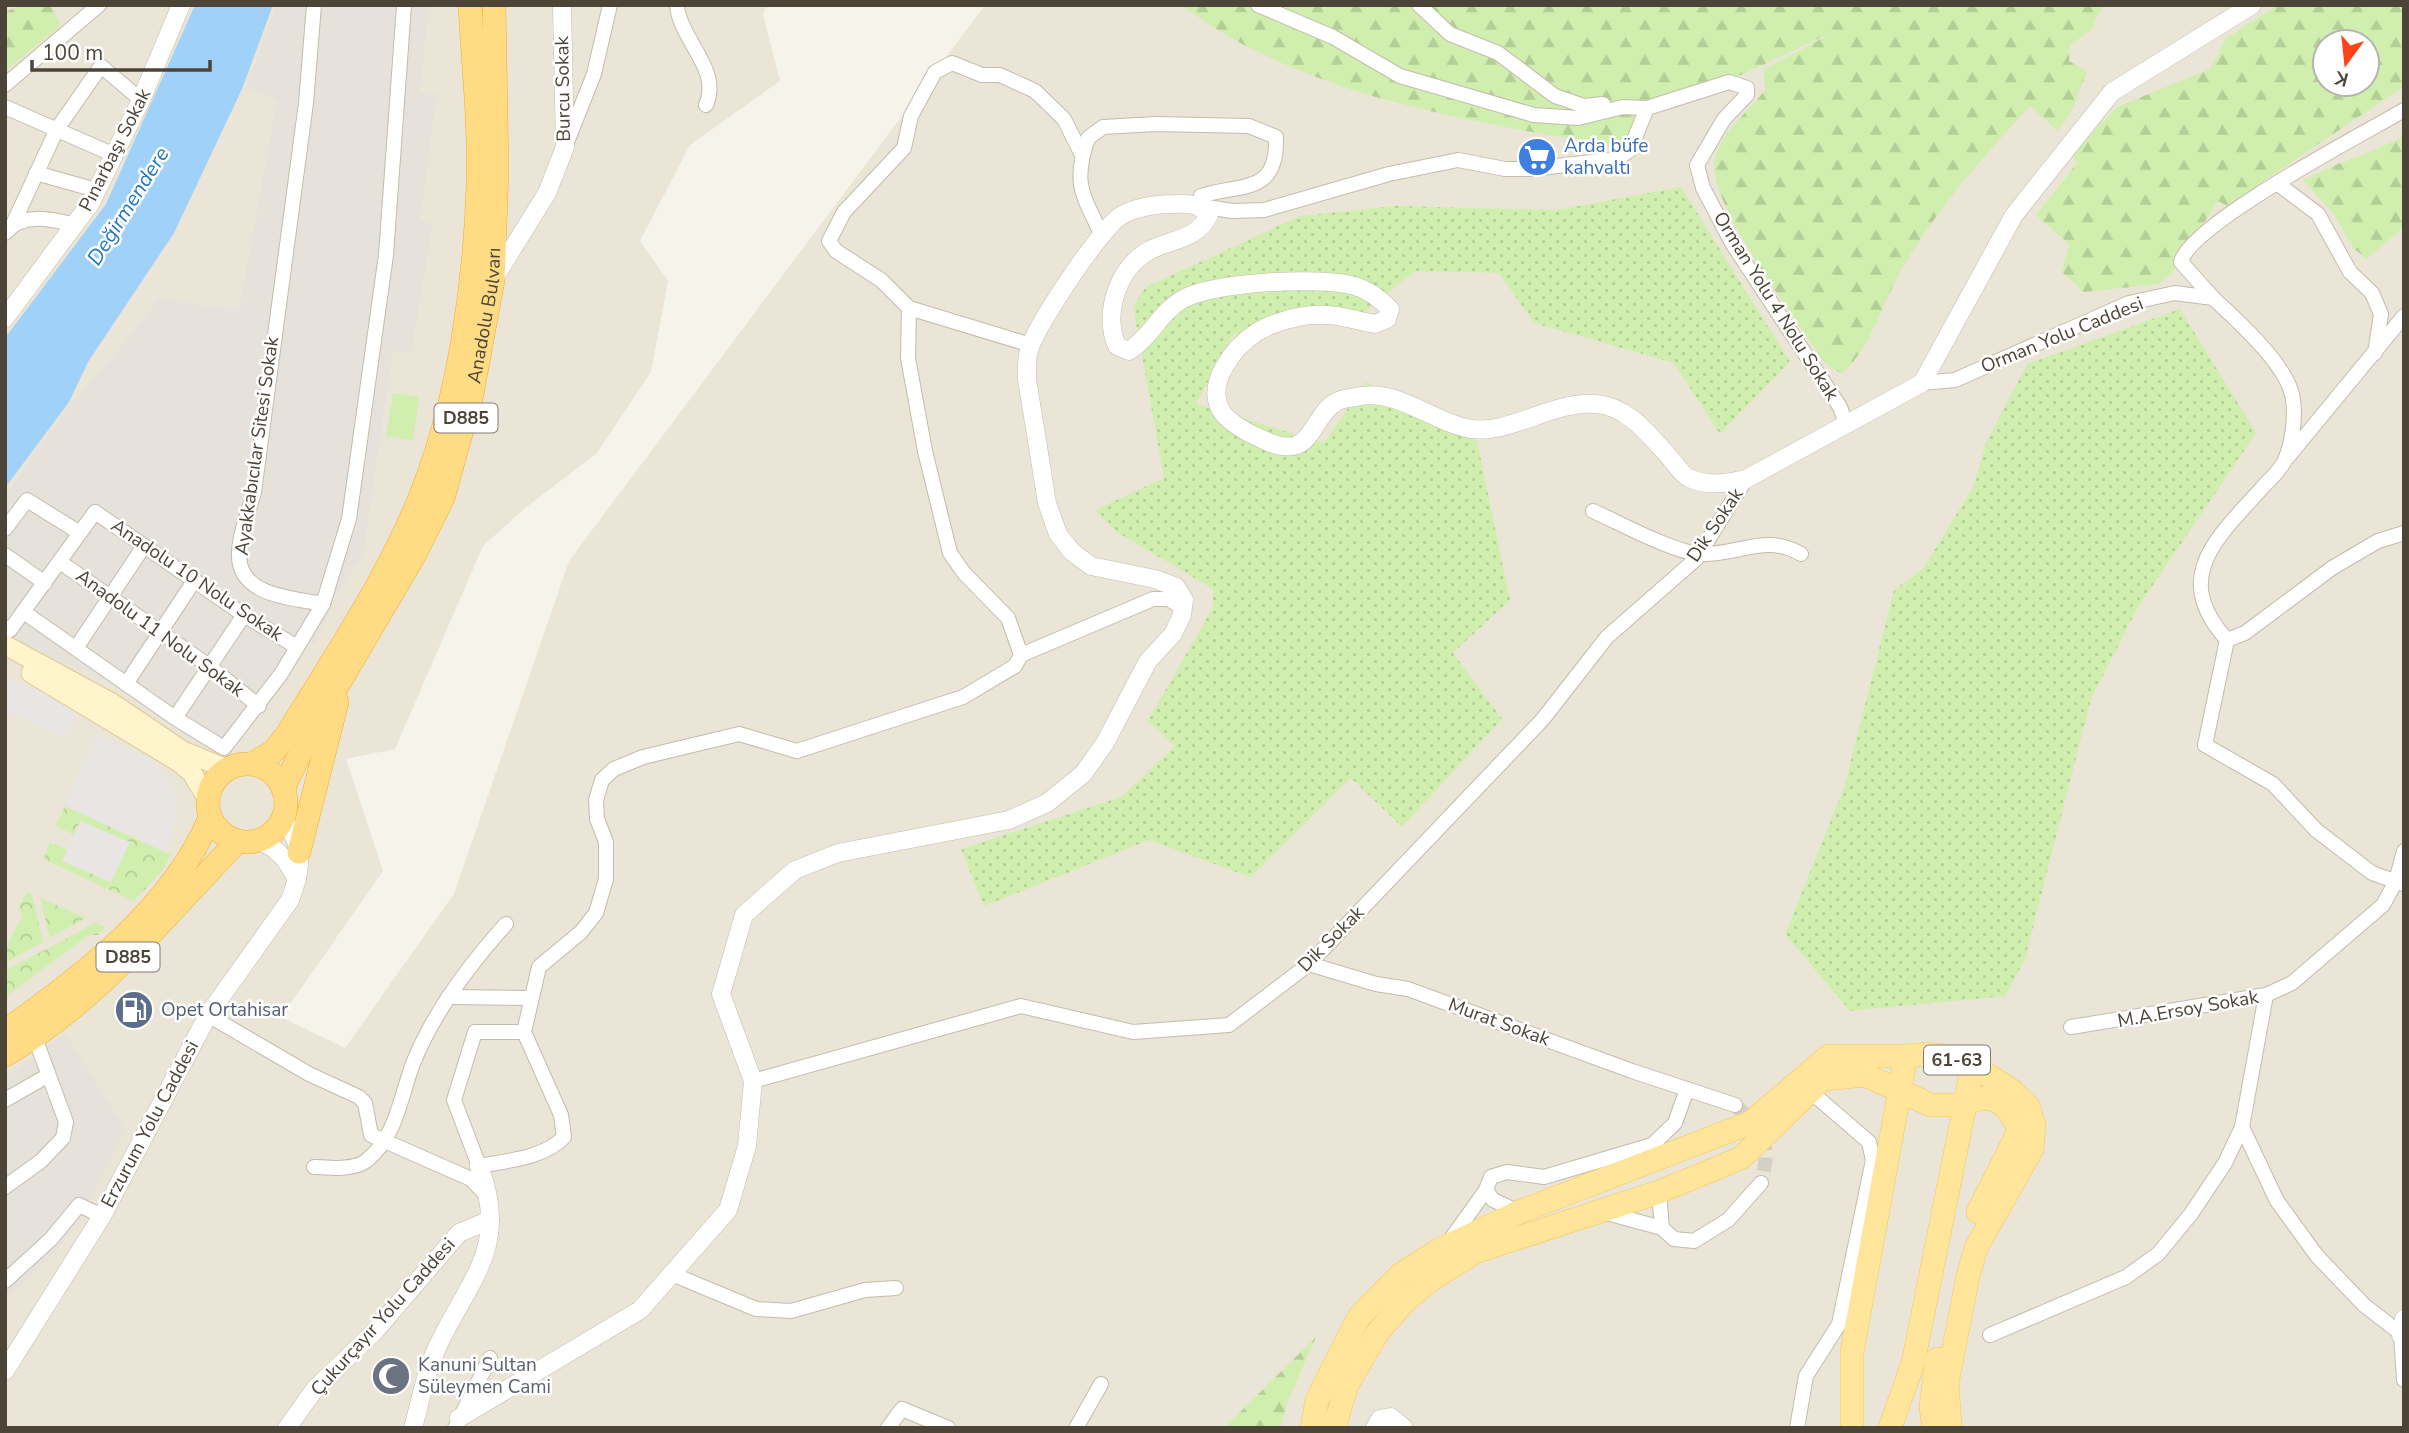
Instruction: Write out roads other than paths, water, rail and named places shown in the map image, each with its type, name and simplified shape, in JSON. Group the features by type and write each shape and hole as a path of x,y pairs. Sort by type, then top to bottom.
{"highway":[{"name":"Anadolu Bulvarı","path":"225,759 252,764 274,751 288,733 398,545 424,487 443,423 471,276 478,184 470,5"},
{"name":"Anadolu Bulvarı","path":"282,820 285,810 283,789 313,729 414,556 443,498 472,394 493,280 497,171 494,5"},
{"path":"299,852 342,683"},
{"path":"225,759 215,779 209,808 216,829 248,841 268,836 282,820"},
{"path":"252,764 271,772 283,789"},
{"name":"D885","path":"5,1031 65,986 131,927 188,864 209,808"},
{"name":"D885","path":"5,1055 35,1038 96,989 248,841"}],"main road":[{"path":"5,645 79,683 183,751 225,759"},
{"path":"5,660 40,677 179,762 192,773 209,808"},
{"name":"61-63","path":"1852,1426 1852,1352 1906,1056 1928,1054 1949,1057 1972,1066 2011,1090 2028,1106 2034,1125 2032,1149 1976,1248 1968,1276 1947,1383 1950,1428"},
{"path":"1312,1428 1317,1400 1359,1317 1400,1275 1445,1247 1519,1212 1750,1123 1829,1056 1906,1056"},
{"name":"61-63","path":"1890,1428 1913,1363 1972,1066"},
{"path":"1334,1428 1347,1385 1378,1332 1405,1300 1475,1252 1659,1192 1741,1157 1822,1079 1865,1075 1900,1093"},
{"name":"61-63","path":"1900,1093 1931,1105 1965,1105 1977,1098 1993,1098 2012,1112 2019,1131 1969,1229 1958,1260 1933,1381 1931,1407 1934,1428"}],"street":[{"path":"5,85 99,5"},
{"name":"Pınarbaşı Sokak","path":"7,311 75,225 96,190 141,100 181,5"},
{"name":"Ayakkabıcılar Sitesi Sokak","path":"314,5 306,103 254,492 239,555 242,570 259,590 323,604"},
{"path":"25,612 175,718 225,759 298,647 323,604 349,519 386,255 404,5"},
{"name":"Burcu Sokak","path":"493,280 547,192 565,147 562,5"},
{"path":"565,147 594,74 610,5"},
{"path":"677,5 708,76 711,93 706,105"},
{"path":"1258,5 1333,37 1400,76 1478,96 1534,115 1578,118 1623,107 1647,108"},
{"path":"1419,5 1450,34 1498,53 1555,96 1584,106 1629,100 1647,108"},
{"path":"1102,236 1081,196 1079,178 1082,155 1088,138 1103,127 1156,124 1249,126 1276,137 1277,156 1266,176 1251,187 1201,196 1201,206 1209,215 1203,226 1187,237 1150,250 1135,261 1120,283 1111,309 1111,332 1117,346 1129,351 1141,343 1162,314 1185,297 1237,287 1304,279 1354,285 1377,296 1390,309 1387,318 1375,324 1339,315 1311,314 1258,332 1239,347 1223,369 1217,389 1222,412 1241,428 1268,443 1290,446 1305,441 1335,402 1361,396 1384,396 1456,425 1475,429 1494,428 1554,409 1597,404 1624,414 1644,428 1687,478 1717,485 1746,479 1922,383 2014,215 2112,92 2252,5"},
{"path":"1031,345 909,308 881,280 836,251 830,241 844,212 904,148 911,116 935,72 953,63 982,75 1000,75 1035,91 1064,119 1082,155"},
{"path":"9,229 58,129 101,66 141,100"},
{"name":"Orman Yolu 4 Nolu Sokak","path":"1647,108 1729,82 1747,88 1747,96 1724,119 1697,164 1703,188 1732,243 1840,407 1846,424"},
{"path":"5,107 112,155"},
{"path":"457,1423 488,1398 640,1310 728,1210 747,1146 753,1081 721,994 744,915 795,870 838,853 1009,820 1047,803 1083,774 1105,743 1148,660 1173,634 1184,600 1176,587 1125,572 1091,566 1072,552 1058,534 1047,503 1027,379 1031,345 1102,236 1121,215 1151,205 1201,206 1232,211 1264,210 1389,174 1458,160 1505,169 1532,169 1617,159 1630,150 1647,108"},
{"path":"2285,461 2294,420 2291,391 2275,364 2185,269 2181,262 2183,253 2215,224 2404,110"},
{"path":"36,173 96,190"},
{"path":"2278,184 2318,214 2350,272 2372,293 2381,314 2375,353"},
{"path":"9,229 31,219 75,225"},
{"name":"Orman Yolu Caddesi","path":"1922,383 1955,380 2129,303 2175,293 2213,298"},
{"path":"909,308 908,358 925,451 950,553 964,573 1008,618 1020,655"},
{"path":"2400,883 2372,873 2327,838 2273,784 2205,745 2227,640 2206,612 2199,583 2203,566 2215,540 2285,461 2404,316"},
{"name":"Dik Sokak","path":"753,1081 1021,1006 1133,1032 1228,1025 1309,964 1544,719 1607,638 1699,554 1746,479"},
{"name":"Anadolu 10 Nolu Sokak","path":"5,529 27,500 80,533 95,512 244,615 298,647"},
{"path":"1593,511 1699,554 1767,544 1786,545 1801,554"},
{"path":"5,627 10,630 25,612 80,533"},
{"path":"2227,640 2245,633 2332,568 2378,541 2404,533"},
{"path":"76,649 144,546"},
{"path":"5,555 46,583"},
{"name":"Anadolu 11 Nolu Sokak","path":"60,562 209,666 259,705"},
{"path":"126,684 194,581"},
{"path":"479,1166 517,1159 557,1144 564,1137 561,1115 524,1032 530,998 544,960 581,932 596,913 606,879 606,842 597,820 596,800 602,780 614,769 643,757 739,734 797,751 963,697 1015,666 1020,655 1153,598 1169,600 1183,609"},
{"path":"175,718 244,615"},
{"name":"Erzurum Yolu Caddesi","path":"5,1371 102,1216 208,1015 290,900 298,880 298,841 282,820"},
{"path":"248,841 272,846 282,855 298,880"},
{"name":"M.A.Ersoy Sokak","path":"2071,1027 2266,995 2292,983 2384,905 2400,883 2404,851"},
{"path":"314,1167 331,1168 365,1163 386,1141 399,1111 414,1061 448,997 506,924"},
{"name":"Murat Sokak","path":"1309,964 1376,984 1408,989 1735,1105"},
{"path":"1990,1335 2126,1277 2158,1254 2191,1214 2225,1163 2242,1128 2266,995"},
{"path":"448,997 530,998"},
{"path":"208,1015 365,1103 371,1135 471,1179 488,1197"},
{"path":"413,1428 435,1351 480,1271 490,1220 488,1197 479,1166 454,1100 475,1032 524,1032"},
{"path":"5,1187 40,1161 63,1138 66,1114 47,1076 35,1038"},
{"path":"5,1100 47,1076"},
{"path":"1445,1247 1486,1190 1490,1177 1507,1172 1544,1177 1652,1145 1675,1123 1687,1089"},
{"path":"1797,1428 1806,1376 1839,1324 1873,1160 1869,1142 1811,1092"},
{"path":"2242,1128 2277,1201 2317,1256 2364,1305 2403,1330 2404,1380"},
{"path":"1600,1212 1662,1228 1674,1239 1694,1241 1728,1220 1761,1182"},
{"path":"1486,1190 1493,1200 1519,1212"},
{"path":"1659,1192 1662,1228"},
{"path":"5,1281 51,1239 79,1205 102,1216"},
{"name":"Çukurçayır Yolu Caddesi","path":"287,1428 315,1389 375,1331 459,1233 490,1220"},
{"path":"671,1274 756,1309 791,1311 865,1290 896,1288"},
{"path":"457,1423 490,1358"},
{"path":"1076,1428 1101,1384"},
{"path":"888,1428 902,1409 948,1428"},
{"path":"1375,1428 1380,1419 1391,1417 1404,1427"}],"water":[{"name":"Değirmendere","path":"195,5 273,5 242,89 174,233 88,362 69,402 5,488 5,338 106,204"}],"tunnel":[{"path":"1735,1105 1763,1139 1766,1158 1761,1183"}],"place":[{"name":"Arda büfe kahvaltı","path":"1537,157"},
{"name":"Opet Ortahisar","path":"134,1010"},
{"name":"Kanuni Sultan Süleymen Cami","path":"391,1376"}]}
